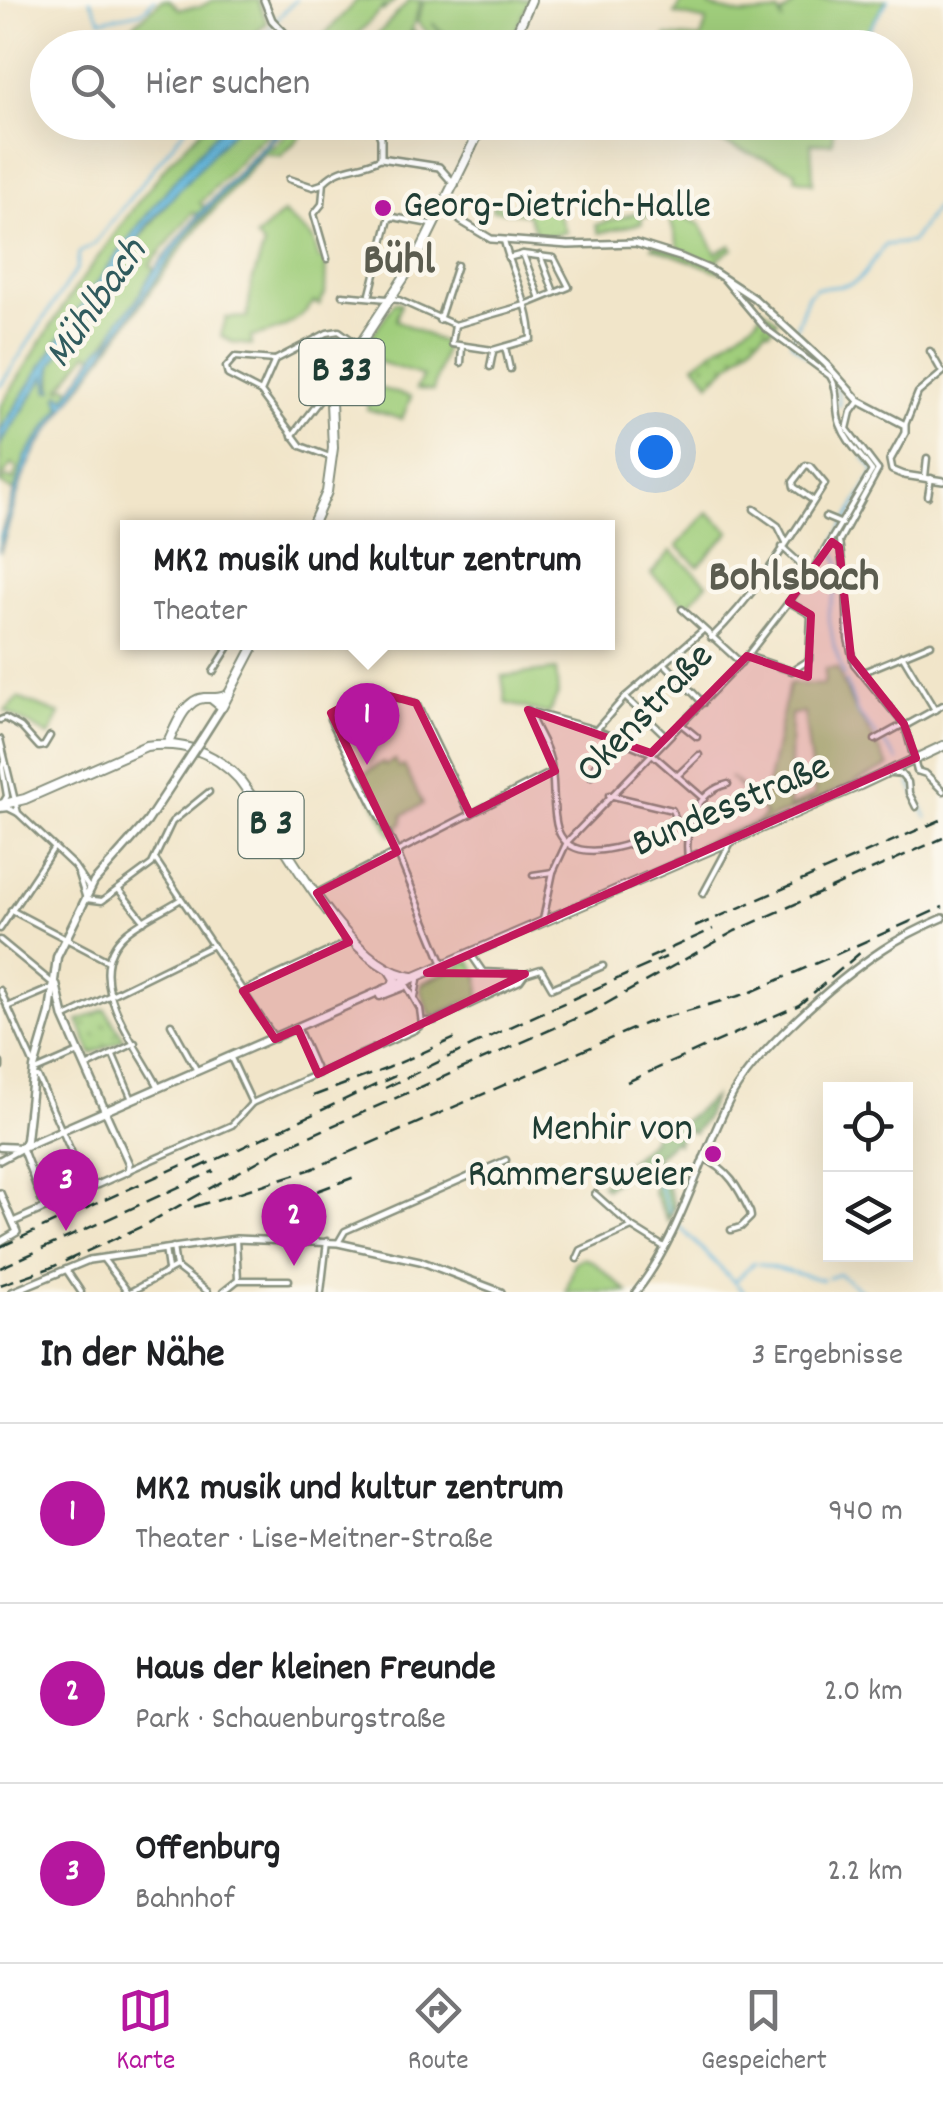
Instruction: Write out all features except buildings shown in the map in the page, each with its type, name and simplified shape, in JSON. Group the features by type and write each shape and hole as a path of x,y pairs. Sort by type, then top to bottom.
{"main road":[{"path":"518,30 531,0"},
{"name":"B 33","path":"315,520 327,492 333,396 340,375 435,226 476,140"},
{"path":"25,1146 34,1070 55,1004 58,958 65,940 87,893 104,867 147,822 222,706 252,650"},
{"path":"212,700 229,694"},
{"path":"168,744 190,704 201,698 222,706"},
{"path":"173,732 184,745"},
{"name":"B 3","path":"0,807 131,751 184,745 220,761 239,778 351,941 402,983"},
{"name":"Bundesstraße","path":"543,921 943,746"},
{"path":"2,1146 25,1146 61,1132 543,921"},
{"path":"55,1004 106,1113"}],"street":[{"path":"264,0 272,20 281,30"},
{"path":"380,158 381,140"},
{"path":"289,179 312,188 343,166 366,166 380,158 439,167 456,186"},
{"path":"324,182 322,204 314,214 327,259"},
{"path":"446,205 480,234 504,242 644,245 724,276 826,364 859,402 905,425"},
{"path":"369,296 389,219 435,226"},
{"path":"456,325 450,343 462,346 493,350 531,339 526,304 504,242"},
{"path":"342,295 402,301 456,325 568,288 556,260 523,254 508,258"},
{"path":"523,254 540,298"},
{"path":"540,255 554,294"},
{"path":"439,320 457,265"},
{"path":"724,276 725,284 765,328 830,376 835,383 840,424 849,444 875,471"},
{"path":"332,457 308,451 292,436 261,392 228,375 226,367 234,357 275,360 334,331 357,343"},
{"path":"292,436 351,352 349,346 357,343"},
{"path":"460,364 462,346"},
{"path":"504,347 510,369"},
{"path":"490,368 493,350"},
{"path":"890,466 918,393 943,372 930,351"},
{"path":"261,392 275,360"},
{"path":"859,402 849,418 848,433 875,471"},
{"path":"927,458 928,496"},
{"path":"712,638 784,544 825,484 806,465 793,482 794,488 814,500"},
{"path":"890,466 875,471 839,547 846,586 850,655 860,674 905,725 917,772 908,782"},
{"path":"890,466 904,475 943,481"},
{"name":"Okenstraße","path":"543,921 553,872 566,842 747,656 812,573 875,471"},
{"path":"754,510 778,526 796,562 812,573"},
{"path":"825,517 842,524"},
{"path":"832,542 839,547"},
{"path":"747,656 792,671 805,666 809,660 811,614 789,602"},
{"path":"682,610 741,662"},
{"path":"596,730 625,697 702,631"},
{"path":"860,674 931,644"},
{"path":"213,672 227,650"},
{"path":"902,655 934,710"},
{"path":"665,664 703,702"},
{"path":"439,967 398,852 329,717 332,712 372,691 416,704 470,814"},
{"path":"625,697 668,737"},
{"path":"875,740 943,706"},
{"path":"676,822 648,839 627,845 580,851 566,842 556,822 550,758 528,710 596,730 651,753 704,799"},
{"path":"0,720 5,718 21,726 38,748 50,736"},
{"path":"681,724 696,738"},
{"path":"590,776 608,736"},
{"path":"0,739 18,814"},
{"path":"913,747 929,752"},
{"path":"677,776 698,754"},
{"path":"4,762 7,796 0,807 18,814 54,847 78,874 87,893 99,902 155,860 172,822 209,792"},
{"path":"316,893 552,772"},
{"path":"887,773 896,772 908,782 916,808"},
{"path":"917,772 926,774 943,791"},
{"path":"688,859 687,826 704,799 722,784 728,784"},
{"path":"609,795 672,810 676,822"},
{"path":"676,822 687,826"},
{"path":"703,894 734,839"},
{"path":"686,843 692,850 703,852"},
{"path":"720,845 723,855"},
{"path":"0,929 54,847"},
{"path":"155,860 274,1039"},
{"path":"532,875 553,872"},
{"path":"118,889 144,921"},
{"path":"160,1090 110,998 108,962 120,938 181,899"},
{"path":"11,910 108,962"},
{"path":"636,1292 664,1246 740,1082 774,1042 882,949 943,918"},
{"path":"0,940 54,985 7,1006"},
{"path":"243,992 351,941"},
{"path":"64,1018 213,945"},
{"path":"470,953 483,972 525,974 541,969 552,988 602,966"},
{"path":"423,1021 434,1022 522,980 525,974"},
{"path":"418,978 414,990 423,1021"},
{"path":"402,983 416,1002"},
{"path":"0,990 88,1190"},
{"path":"13,1222 88,1190 129,1167 137,1168 232,1125 252,1103 415,1030 423,1021"},
{"path":"171,1024 198,1073"},
{"path":"298,1029 318,1074"},
{"path":"86,1067 136,1043"},
{"path":"34,1070 79,1052"},
{"path":"113,1055 133,1102"},
{"path":"231,1058 252,1103"},
{"path":"106,1113 129,1167"},
{"path":"2,1146 8,1152 4,1159"},
{"path":"25,1146 24,1158 46,1208"},
{"path":"4,1159 25,1146"},
{"path":"703,1158 733,1179 750,1212 751,1217 741,1227 731,1230"},
{"path":"341,1243 348,1230 506,1160"},
{"path":"0,1193 16,1234 0,1242"},
{"path":"597,1196 632,1227 664,1246"},
{"path":"576,1259 580,1250 632,1227"},
{"path":"12,1292 34,1288 66,1270 104,1258 236,1239 341,1243 420,1261 502,1292"},
{"path":"236,1239 238,1280"},
{"path":"321,1292 327,1242"},
{"path":"173,1246 176,1266 208,1292"},
{"path":"164,1248 168,1268"},
{"path":"104,1258 129,1292 176,1266"},
{"path":"66,1270 81,1292"},
{"path":"223,1292 238,1280 289,1280"},
{"path":"268,1280 270,1292"}],"highlighted area":[{"path":"832,542 839,547 851,657 904,724 916,758 427,973 525,974 318,1074 298,1029 275,1039 243,991 349,942 317,893 397,852 331,713 372,691 416,703 470,814 555,771 528,710 651,753 747,656 808,677 811,615 789,602"}],"green space":[{"path":"162,0 169,0 179,9 200,7 213,0 258,0 267,23 259,30 128,30"},
{"path":"357,0 395,0 362,30 329,30"},
{"path":"410,0 421,0 412,30 382,30"},
{"path":"424,0 530,0 516,30 440,30 432,23 438,30 425,30 417,22"},
{"path":"683,0 710,0 710,7 742,15 779,12 783,22 782,15 799,0 887,0 868,30 704,30 707,21 675,14"},
{"path":"191,140 210,140 134,232 0,431 0,407 70,296 172,159"},
{"path":"224,140 260,140 200,203 205,208 198,214 192,213 150,265 154,269 136,301 95,357 88,353 60,389 67,386 73,391 66,398 58,396 61,407 25,457 14,492 0,483 7,477 13,480 17,468 12,464 0,480 0,445 46,375 49,391 53,390 52,365 115,270 183,183"},
{"path":"280,140 297,140 281,156 264,153 188,240 77,392 171,255 257,155"},
{"path":"715,140 832,140 811,143 813,183 795,178 796,171"},
{"path":"554,204 566,232 539,238 527,214 492,210 493,205 521,209"},
{"path":"669,210 700,224 716,253 731,245 733,249 718,258 721,272 652,247 654,244 680,252 668,213 641,217 642,223 599,233 596,225 639,212"},
{"path":"283,213 313,239 319,259 326,260 325,294 319,305 314,302 286,326 251,337 251,345 234,343 221,336 226,318 247,317 252,282 264,246 256,237"},
{"path":"395,302 401,303 396,320 446,344 433,391 416,389 423,376 358,355"},
{"path":"763,308 777,321 770,331 766,330 710,383 695,364 757,319"},
{"path":"343,378 411,397 402,419 367,409 368,402 338,394"},
{"path":"708,512 730,532 698,566 677,546"},
{"path":"671,551 707,583 687,606 651,574"},
{"path":"837,668 851,702 889,766 699,848 698,845 759,821 766,814 730,777 763,805 789,684 824,685 825,669","holes":["804,713 815,796 789,808 791,714"]},
{"path":"556,670 558,694 549,714 506,703 502,676"},
{"path":"18,698 60,714 49,736 5,711"},
{"path":"395,760 399,768 404,766 423,804 403,815 399,831 391,835 361,776 383,762 385,765"},
{"path":"470,961 479,975 480,996 431,1017 420,989 423,983"},
{"path":"105,1009 124,1039 92,1054 78,1021"},
{"path":"713,1097 705,1119 694,1133 687,1130 679,1136 677,1144 674,1141 656,1157 675,1207 668,1222 653,1191 656,1185 641,1160 606,1189 601,1185 650,1142 658,1126 672,1121 676,1127"},
{"path":"583,1258 592,1261 628,1292 566,1292 575,1262"}],"water":[{"path":"210,140 225,140 149,223 52,365 53,390 49,391 45,376 0,445 0,431 52,350 134,232"},
{"path":"268,140 273,140 196,222 37,448 23,477 0,553 0,538 25,457 61,407 58,397 60,394 66,398 198,214"}],"waterway":[{"path":"90,0 101,20 141,12 154,0"},
{"path":"276,20 296,0"},
{"path":"868,30 888,0"},
{"path":"269,30 272,25"},
{"name":"Mühlbach","path":"0,386 77,268 79,253 94,244 176,140"},
{"path":"839,406 830,375 791,342 808,295 816,288 852,284 885,245 911,242 943,197"},
{"path":"835,541 874,473 864,457"},
{"path":"833,549 839,561 840,578 828,613 844,676"},
{"path":"846,681 857,712 877,736"},
{"path":"881,740 898,760"},
{"path":"910,783 927,817"},
{"path":"649,1160 669,1211"},
{"path":"680,1227 744,1292"},
{"path":"734,1282 754,1263"},
{"path":"758,1264 823,1280"},
{"path":"828,1278 839,1274 863,1292"}],"railway":[{"path":"695,927 943,819"},
{"path":"0,1285 50,1268 145,1225 278,1150 595,1010 735,931 943,838"},
{"path":"194,1207 312,1169 646,1023 749,993 943,907"},
{"path":"649,958 713,929"},
{"path":"627,1082 799,1005 861,952"},
{"path":"385,1088 666,957"},
{"path":"313,1096 460,1036"},
{"path":"196,1169 395,1076"},
{"path":"0,1247 209,1153"},
{"path":"0,1268 214,1171"},
{"path":"317,1191 360,1175"}],"place":[{"name":"Georg-Dietrich-Halle","path":"383,208"},
{"name":"MK2 musik und kultur zentrum","path":"367,765"},
{"name":"Menhir von Rammersweier","path":"713,1154"},
{"name":"Offenburg","path":"66,1231"},
{"name":"Haus der kleinen Freunde","path":"294,1266"}],"district":[{"name":"Bühl","path":"399,263"},
{"name":"Bohlsbach","path":"794,580"}]}
